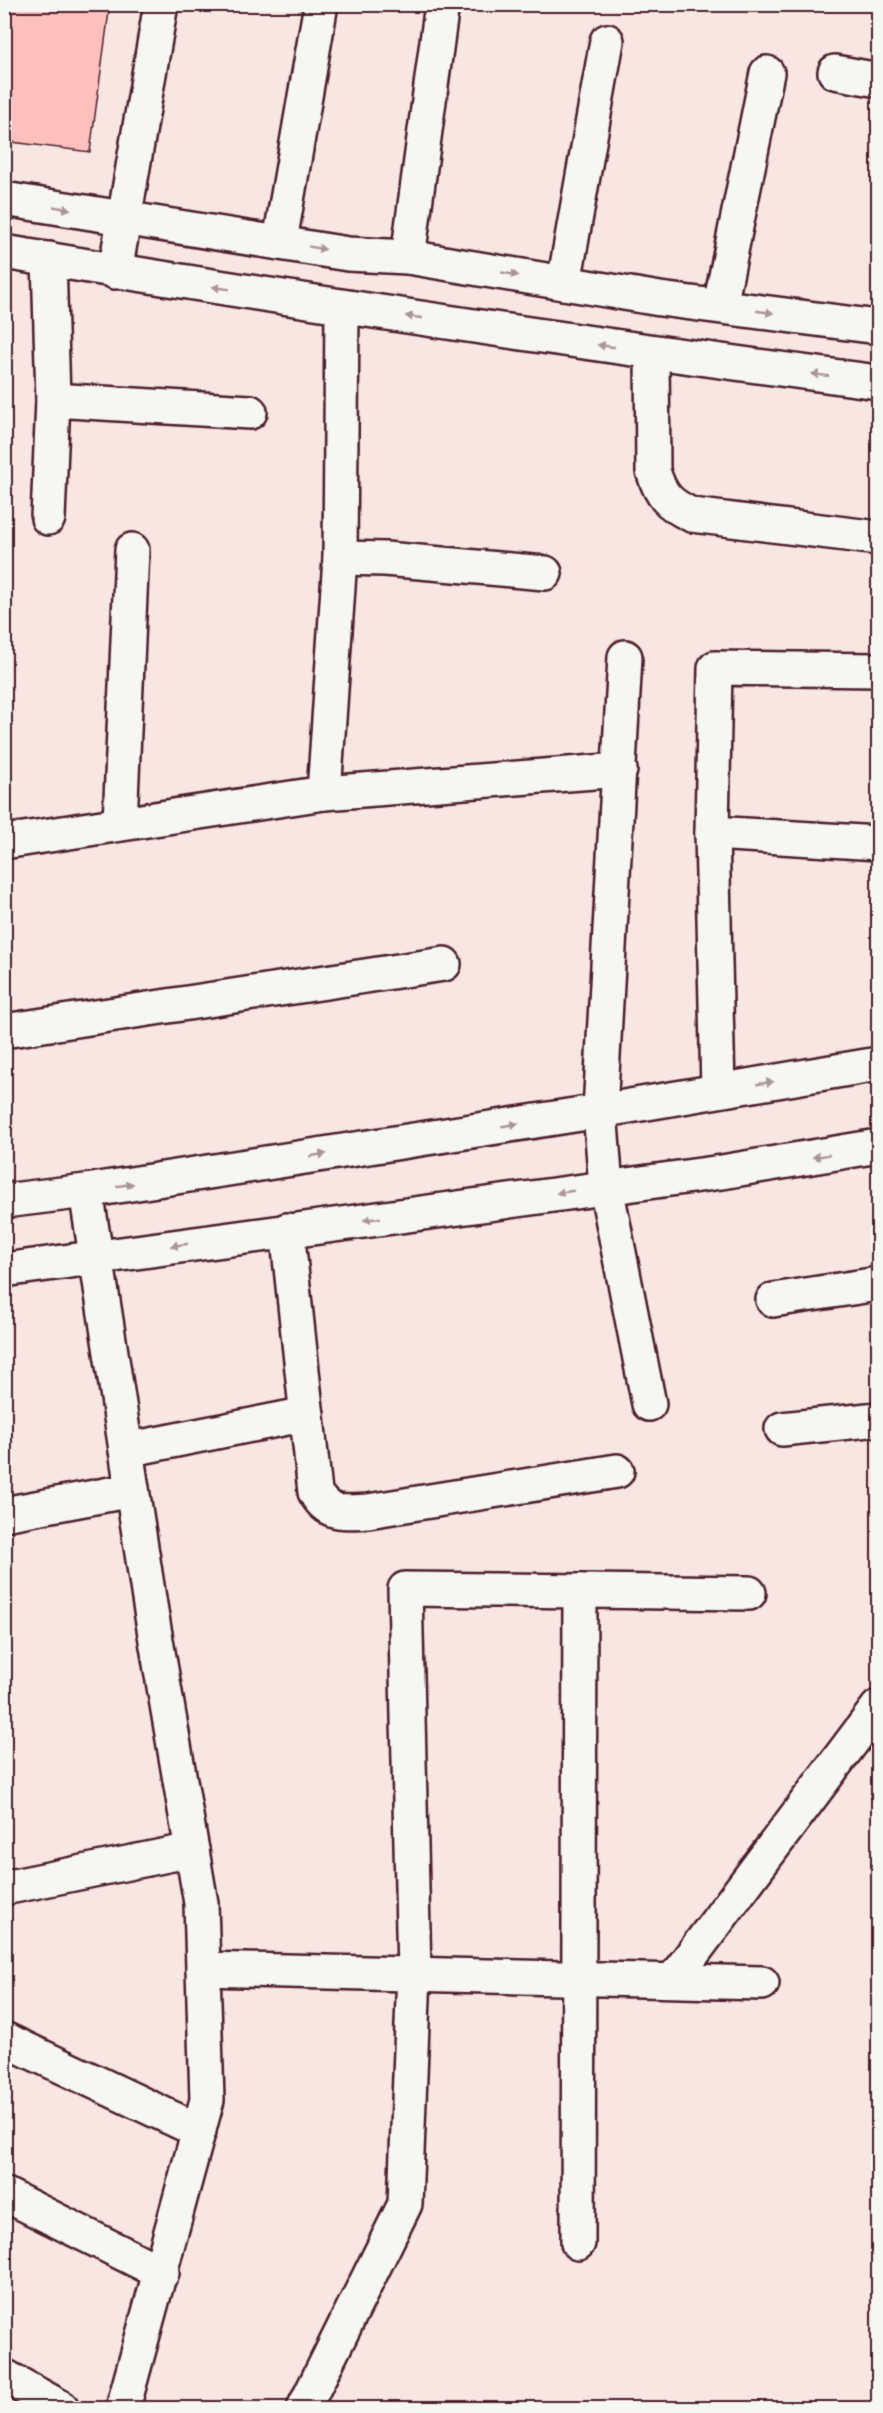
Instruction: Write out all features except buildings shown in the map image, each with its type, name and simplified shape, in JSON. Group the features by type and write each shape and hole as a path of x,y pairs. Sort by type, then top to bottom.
{"street":[{"path":"115,272 161,4"},
{"path":"280,242 321,4"},
{"path":"408,257 442,4"},
{"path":"564,284 607,41"},
{"path":"835,72 879,80"},
{"path":"720,306 767,73"},
{"path":"4,198 348,254 408,257 660,299 879,327"},
{"path":"4,252 115,272 342,307 652,353 879,382"},
{"path":"48,518 53,400 49,260"},
{"path":"324,793 339,558 342,307"},
{"path":"652,353 653,471 659,489 673,506 692,515 879,538"},
{"path":"53,400 250,412"},
{"path":"120,822 132,550"},
{"path":"339,558 385,559 545,573"},
{"path":"625,657 600,1111 606,1186 649,1404"},
{"path":"718,1090 712,833 715,668 879,670"},
{"path":"4,842 120,822 324,793 620,770"},
{"path":"712,833 879,843"},
{"path":"4,1031 444,964"},
{"path":"4,1200 86,1191 600,1111 879,1064"},
{"path":"4,1270 606,1186 722,1172 879,1146"},
{"path":"86,1191 132,1490 201,1903 207,2100 162,2273 123,2409"},
{"path":"287,1230 315,1492 322,1505 338,1512 368,1511 617,1471"},
{"path":"773,1300 879,1284"},
{"path":"126,1450 307,1414"},
{"path":"782,1430 879,1419"},
{"path":"4,1514 132,1490"},
{"path":"304,2409 405,2204 414,1973 405,1589 749,1593"},
{"path":"578,2243 580,1591"},
{"path":"673,1980 879,1707"},
{"path":"4,1888 192,1850"},
{"path":"203,1969 762,1983"},
{"path":"4,2039 199,2131"},
{"path":"4,2194 162,2273"},
{"path":"4,2376 62,2409"}]}
